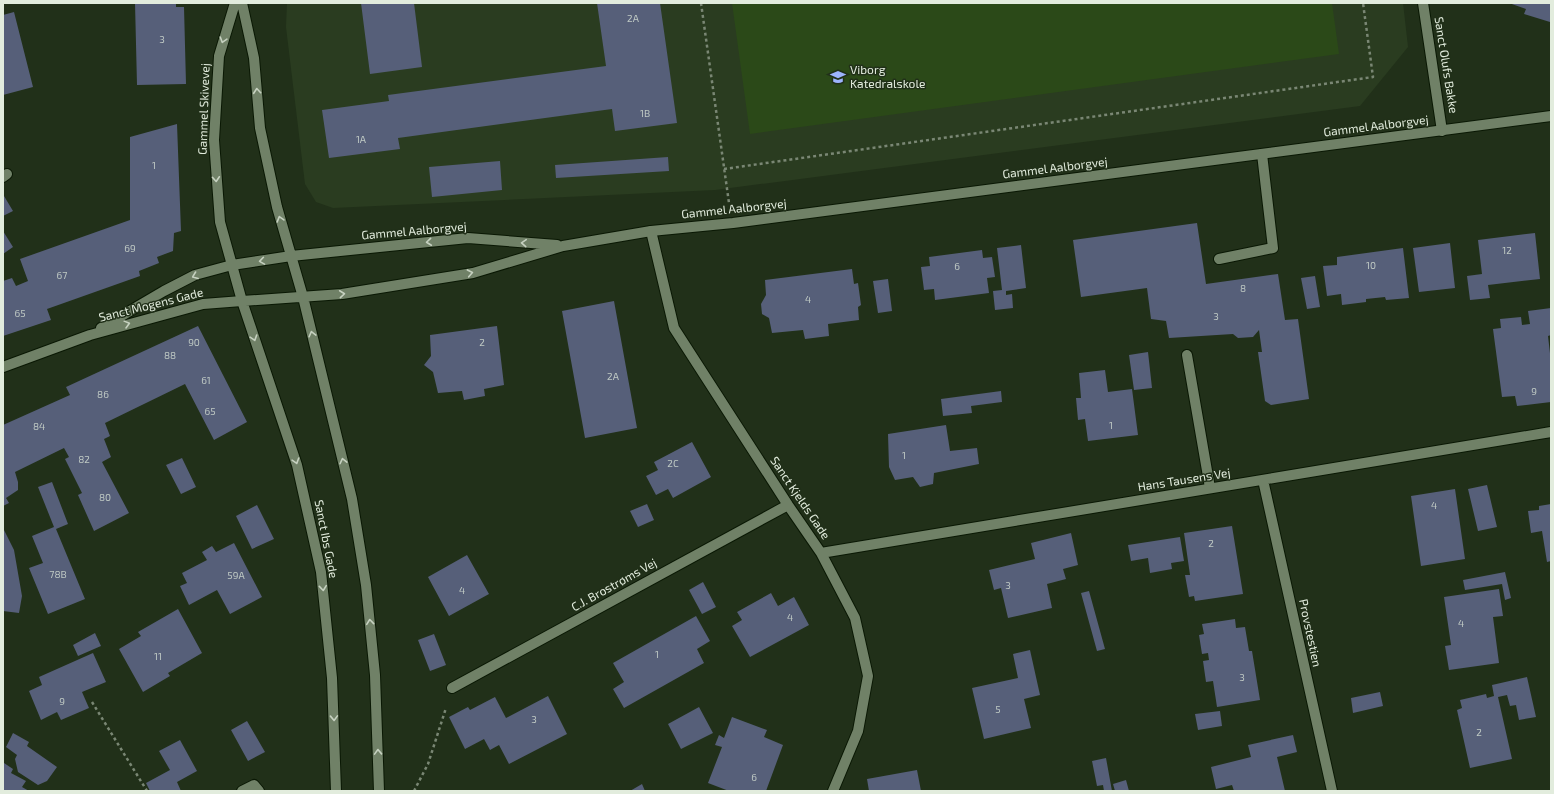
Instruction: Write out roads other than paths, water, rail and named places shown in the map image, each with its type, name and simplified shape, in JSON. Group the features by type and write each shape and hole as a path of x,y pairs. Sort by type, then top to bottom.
{"street":[{"name":"Gammel Skivevej","path":"235,3 218,56 214,140 220,222 242,301"},
{"path":"242,3 254,58 260,128 277,207 303,297 352,499 366,585 375,674 379,791"},
{"name":"Sanct Olufs Bakke","path":"1423,3 1442,131"},
{"name":"Gammel Aalborgvej","path":"303,297 342,294 473,273 563,246 651,230 733,223 1551,116"},
{"path":"1219,259 1273,248 1262,154"},
{"name":"Sanct Kjelds Gade","path":"651,230 674,328 788,505 821,553 855,618 868,676 858,730 833,791"},
{"name":"Gammel Aalborgvej","path":"232,265 291,256 468,238 563,246"},
{"name":"Sanct Mogens Gade","path":"90,335 164,291 195,275 232,265"},
{"name":"Sanct Mogens Gade","path":"3,367 90,335 204,304 303,297"},
{"name":"Sanct Ibs Gade","path":"242,301 297,465 321,572 332,678 336,791"},
{"path":"1187,355 1210,488"},
{"name":"Hans Tausens Vej","path":"821,553 1551,432"},
{"name":"Provstestien","path":"1263,480 1332,791"},
{"name":"C.J. Brostrøms Vej","path":"452,688 788,505"},
{"path":"242,791 254,785 259,791"}],"place":[{"name":"Viborg Katedralskole","path":"838,77"}]}
